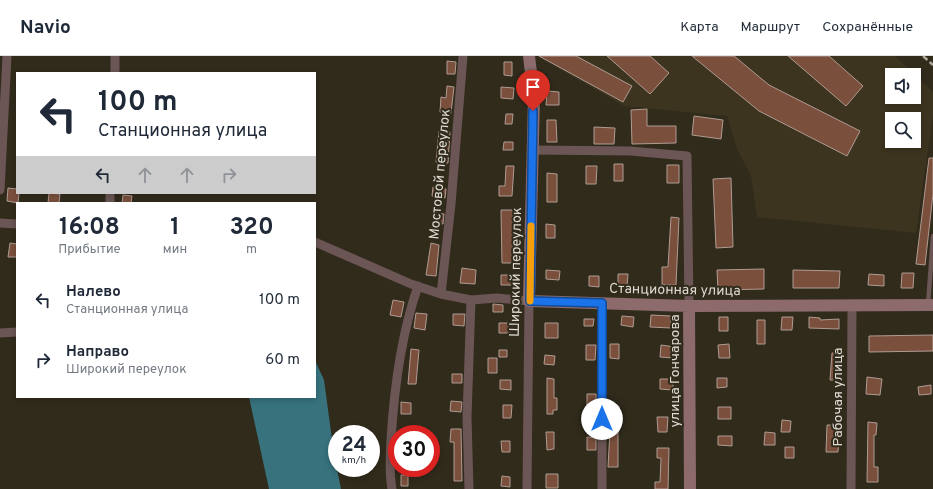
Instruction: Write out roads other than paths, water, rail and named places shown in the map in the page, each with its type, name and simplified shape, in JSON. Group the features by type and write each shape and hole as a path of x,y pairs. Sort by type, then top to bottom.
{"main road":[{"name":"Широкий переулок","path":"529,56 534,98 530,301"},
{"name":"Станционная улица","path":"530,301 689,306 931,305"},
{"name":"улица Гончарова","path":"689,306 690,489"}],"street":[{"path":"0,190 7,56"},
{"path":"114,72 115,56"},
{"name":"Мостовой переулок","path":"441,294 452,204 463,56"},
{"name":"улица Гончарова","path":"533,150 630,151 686,156 689,306"},
{"path":"0,223 16,224"},
{"name":"Станционная улица","path":"316,242 418,286 441,294 471,300 497,298 530,301"},
{"path":"392,489 390,468 392,420 403,343 411,306 418,286"},
{"path":"469,489 468,417 471,300"},
{"name":"Широкий переулок","path":"527,489 530,301"},
{"path":"602,303 602,489"},
{"name":"Рабочая улица","path":"851,489 852,305"},
{"path":"0,334 16,332"}],"lane":[{"path":"931,305 933,236"}],"water":[{"path":"316,362 324,380 330,425 328,425 328,477 339,477 341,489 269,489 249,398 316,398"}],"railway":[{"path":"923,56 933,65"}]}
